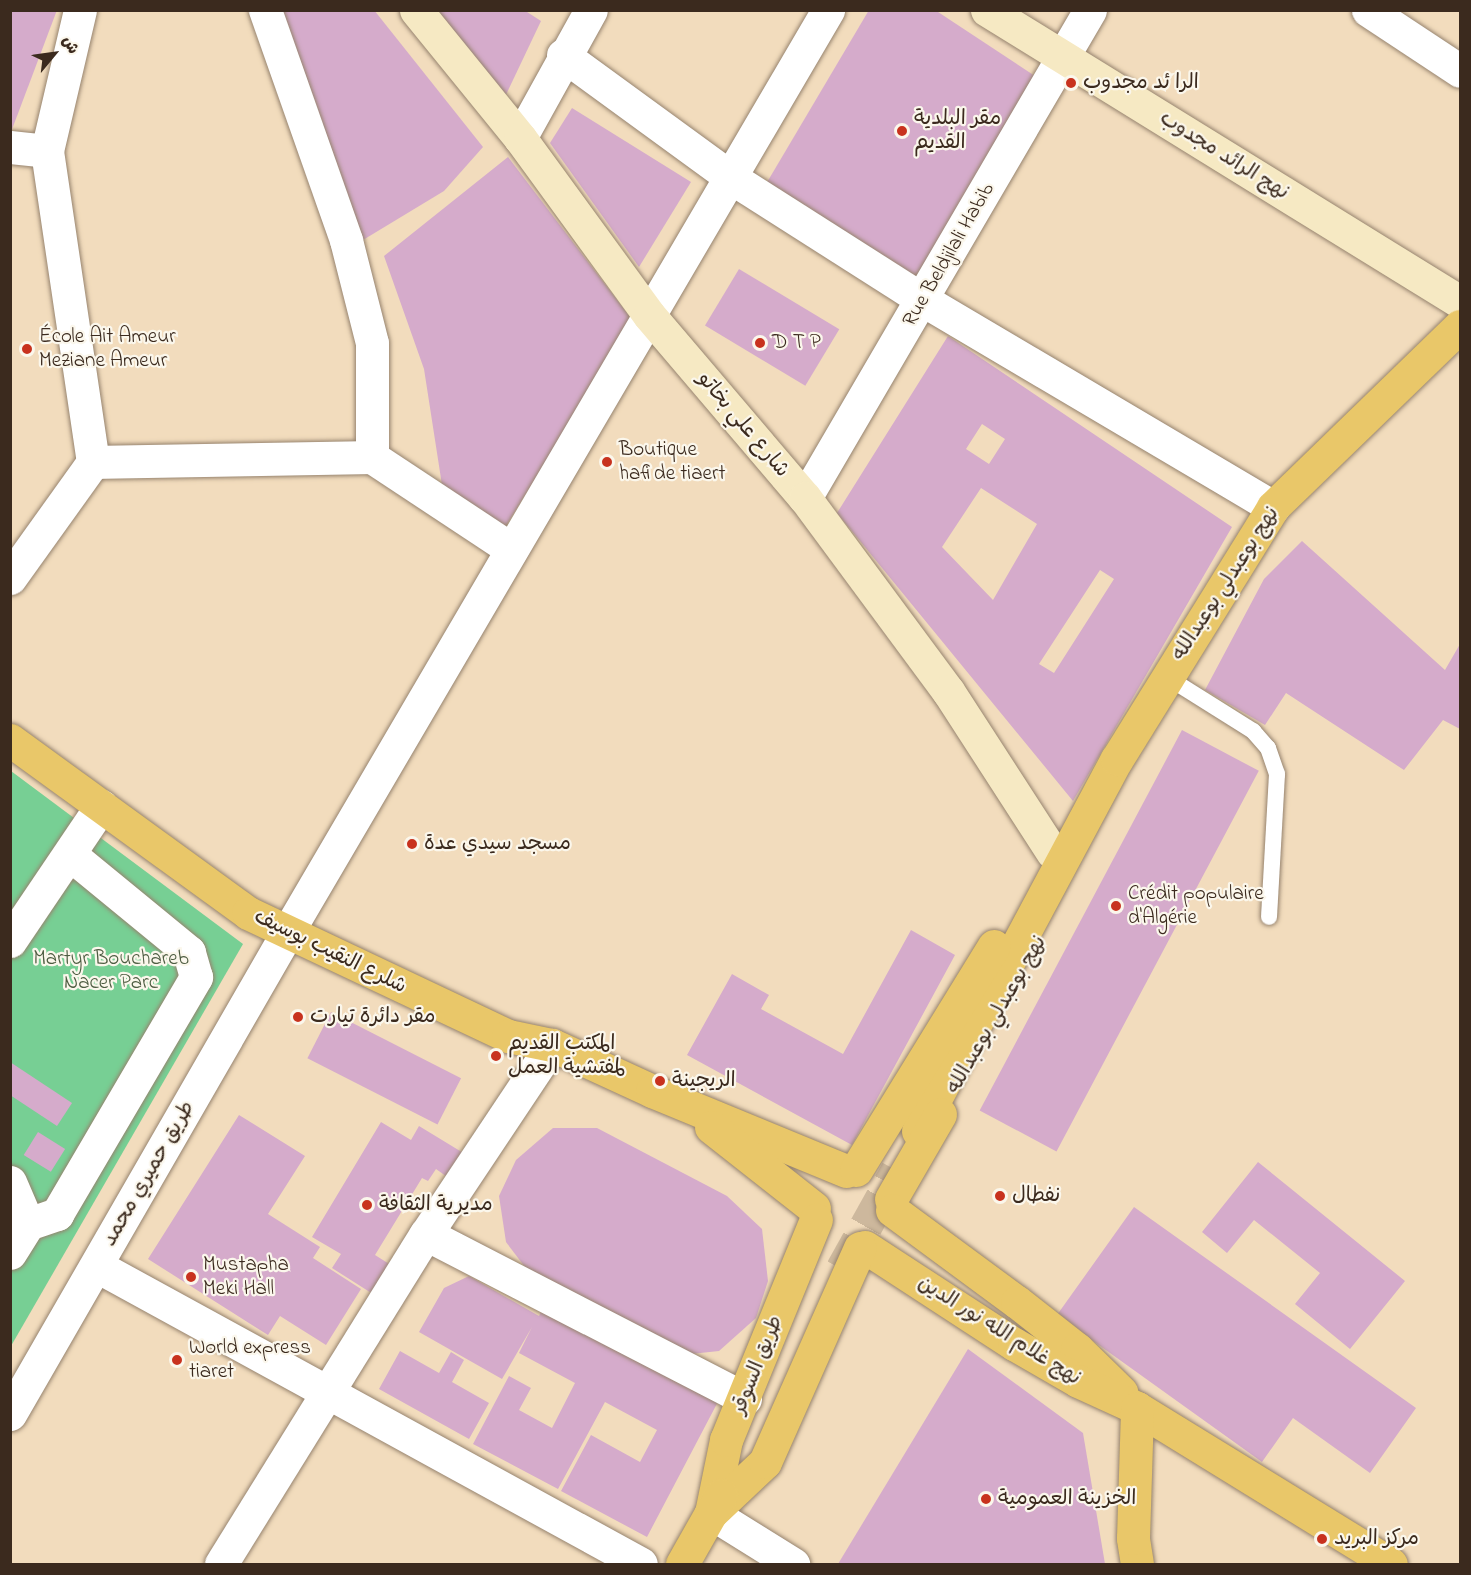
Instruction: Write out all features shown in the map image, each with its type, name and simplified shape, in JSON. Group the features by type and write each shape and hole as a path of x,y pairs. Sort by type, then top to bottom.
{"main road":[{"name":"نهج بوعبدلي بوعبدالله","path":"918,1131 1117,759 1273,507 1461,326"},
{"name":"شلرع النقيب بوسيف","path":"10,740 248,913 287,933 508,1036 552,1045 682,1103 851,1171"},
{"name":"نهج بوعبدلي بوعبدالله","path":"851,1171 1052,852 1117,759"},
{"name":"نهج بوعبدلي بوعبدالله","path":"891,1204 1054,916 1117,759"},
{"name":"شلرع النقيب بوسيف","path":"682,1103 815,1214"},
{"path":"851,1171 878,1179 891,1204 885,1233 862,1247 838,1245 820,1231 815,1214 824,1183 851,1171"},
{"name":"نهج غلام الله نور الدين","path":"891,1204 1077,1349 1137,1408"},
{"name":"طريق السوقر","path":"711,1513 721,1458 746,1399 815,1214"},
{"name":"نهج غلام الله نور الدين","path":"862,1247 1014,1344 1078,1381 1137,1408 1391,1564"},
{"name":"طريق السوقر","path":"711,1513 765,1462 862,1247"},
{"name":"طريق السوقر","path":"682,1564 801,1344"},
{"path":"1137,1408 1133,1539 1137,1564"}],"street":[{"path":"10,578 93,462 47,151 80,10"},
{"path":"265,10 346,240 372,343 372,457"},
{"name":"شارع علي بخاتو","path":"416,10 520,138 650,315 805,498 948,692 1052,852"},
{"path":"520,138 563,55 591,10"},
{"name":"طريق حميري محمد","path":"10,1414 287,933 828,10"},
{"name":"نهج الرائد مجدوب","path":"987,10 1461,302"},
{"name":"Rue Beldjilali Habib","path":"805,498 924,300 1090,10"},
{"path":"1368,10 1461,71"},
{"path":"563,55 730,177 924,300 1273,507"},
{"path":"10,147 47,151"},
{"path":"93,462 372,457 511,549"},
{"path":"10,941 101,806"},
{"path":"10,1253 28,1224 57,1214 196,977 189,952 70,855"},
{"path":"221,1564 426,1234 552,1045"},
{"path":"10,1182 28,1224"},
{"path":"426,1234 746,1399"},
{"path":"97,1266 641,1564"},
{"path":"711,1513 793,1564"}],"lane":[{"path":"1167,677 1253,731 1268,747 1277,774 1269,917"}],"green space":[{"name":"Martyr Bouchareb Nacer Parc","path":"11,771 243,944 11,1346"}],"building":[{"path":"10,10 57,10 11,132 10,132"},
{"path":"281,10 374,10 483,147 444,191 363,240"},
{"path":"424,10 524,10 541,21 503,101"},
{"name":"مقر البلدية القديم","path":"869,10 935,10 1038,78 917,280 766,184"},
{"path":"572,108 691,182 639,267 550,143"},
{"path":"508,157 633,321 504,529 444,498 424,369 384,256"},
{"path":"739,269 839,329 805,386 705,326"},
{"path":"948,336 1232,527 1073,801 837,513","holes":["982,424 1005,439 989,464 966,449","981,488 1037,524 993,600 942,547","1100,570 1114,579 1054,673 1039,664"]},
{"path":"1302,541 1445,670 1460,644 1460,729 1443,720 1404,770 1286,693 1265,725 1205,690 1264,579"},
{"path":"1182,730 1259,771 1056,1151 980,1111"},
{"path":"911,930 955,955 852,1145 687,1055 732,974 769,995 761,1009 843,1054"},
{"path":"331,1012 461,1078 437,1125 307,1058"},
{"path":"10,1062 72,1103 57,1126 10,1095"},
{"path":"239,1115 305,1156 268,1214 320,1247 313,1258 361,1289 326,1345 280,1316 268,1335 148,1259"},
{"path":"381,1122 411,1140 419,1126 465,1154 450,1179 436,1169 428,1181 422,1178 375,1255 394,1267 376,1296 332,1268 341,1254 312,1237"},
{"path":"553,1128 597,1128 727,1196 762,1229 768,1281 756,1318 719,1351 672,1356 534,1279 506,1242 499,1196 516,1160"},
{"path":"38,1132 65,1149 51,1172 24,1155"},
{"path":"1258,1162 1405,1281 1350,1349 1295,1304 1320,1273 1254,1220 1227,1253 1202,1232"},
{"path":"1134,1207 1416,1408 1370,1473 1293,1418 1262,1462 1057,1315"},
{"path":"469,1276 539,1316 543,1308 721,1396 647,1537 561,1491 591,1435 640,1462 657,1430 605,1402 558,1489 473,1444 509,1376 531,1388 519,1410 552,1428 575,1383 519,1353 532,1327 502,1379 419,1332 444,1288"},
{"name":"الخزينة العمومية","path":"968,1349 1083,1433 1105,1564 838,1564"},
{"path":"400,1351 439,1373 451,1352 464,1360 452,1382 489,1403 469,1439 379,1389"}],"tunnel":[{"path":"842,1269 897,1170"}],"place":[{"name":"الرا ئد مجدوب","path":"1071,83"},
{"name":"مقر البلدية القديم","path":"902,131"},
{"name":"D T P","path":"760,343"},
{"name":"École Ait Ameur Meziane Ameur","path":"27,349"},
{"name":"Boutique hafide tiaert","path":"607,462"},
{"name":"مسجد سيدي عدة","path":"412,844"},
{"name":"Crédit populaire d'Algérie","path":"1116,906"},
{"name":"مقر دائرة تيارت","path":"298,1017"},
{"name":"المكتب القديم لمفتشية العمل","path":"496,1056"},
{"name":"الريجينة","path":"660,1081"},
{"name":"نفطال","path":"1000,1196"},
{"name":"مديرية الثقافة","path":"367,1205"},
{"name":"Mustapha Meki Hall","path":"191,1277"},
{"name":"World express tiaret","path":"177,1360"},
{"name":"الخزينة العمومية","path":"986,1499"},
{"name":"مركز البريد","path":"1322,1539"}]}
